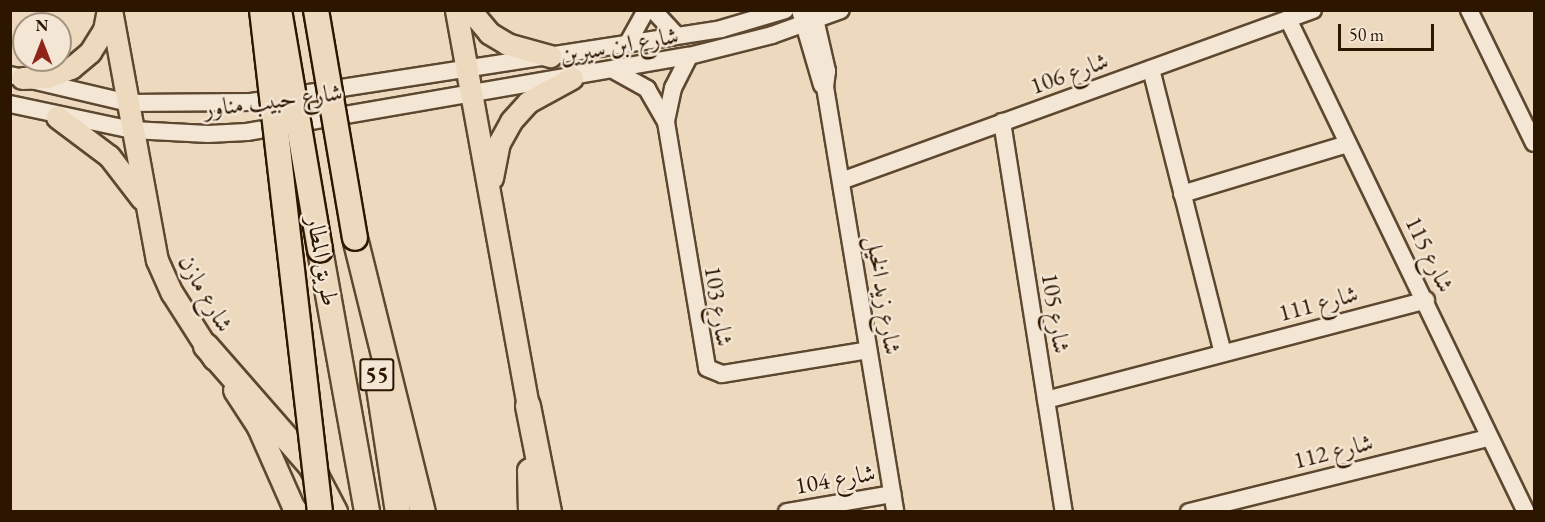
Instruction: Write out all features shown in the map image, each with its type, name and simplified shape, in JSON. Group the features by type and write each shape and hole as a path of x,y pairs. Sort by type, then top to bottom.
{"highway":[{"path":"262,10 320,512"},
{"name":"طريق المطار","path":"279,10 367,512"},
{"name":"طريق المطار","path":"316,10 398,512"},
{"path":"355,240 423,512"},
{"path":"206,346 311,466 335,512"},
{"path":"528,406 531,512"},
{"path":"528,406 549,512"}],"main road":[{"path":"16,77 47,77 71,68 90,52 104,30 110,10"},
{"name":"شارع مازن","path":"110,10 157,260 172,293 258,427 295,511"},
{"path":"456,10 493,202 528,406"},
{"path":"470,10 489,33 507,44 550,56"},
{"path":"493,202 492,172 499,143 511,121 542,92 572,78"},
{"path":"57,117 109,156 147,208"}],"street":[{"path":"629,41 646,10"},
{"path":"653,10 676,35"},
{"name":"شارع ابن سيرين","path":"467,70 629,41 721,29 785,10"},
{"name":"شارع ابن سيرين","path":"471,96 689,56 808,16 841,10"},
{"name":"شارع 106","path":"841,180 1313,10"},
{"path":"1469,10 1534,143"},
{"name":"شارع زيد الخيل","path":"808,16 827,71 825,87 894,512"},
{"name":"شارع 115","path":"1288,19 1426,300 1489,438 1526,512"},
{"name":"شارع 103","path":"664,115 673,88 689,56"},
{"path":"1151,69 1223,353"},
{"name":"شارع حبيب مناور","path":"16,77 128,103 251,102 467,70"},
{"name":"شارع 103","path":"615,71 642,85 664,115 707,368 722,374 868,350"},
{"name":"شارع حبيب مناور","path":"10,104 57,117 132,130 208,134 247,132 471,96"},
{"name":"شارع 105","path":"1002,122 1064,512"},
{"path":"1182,194 1348,144"},
{"name":"شارع 111","path":"1046,400 1426,300"},
{"name":"شارع 112","path":"1189,512 1489,438"},
{"name":"شارع 104","path":"787,512 892,494"}]}
